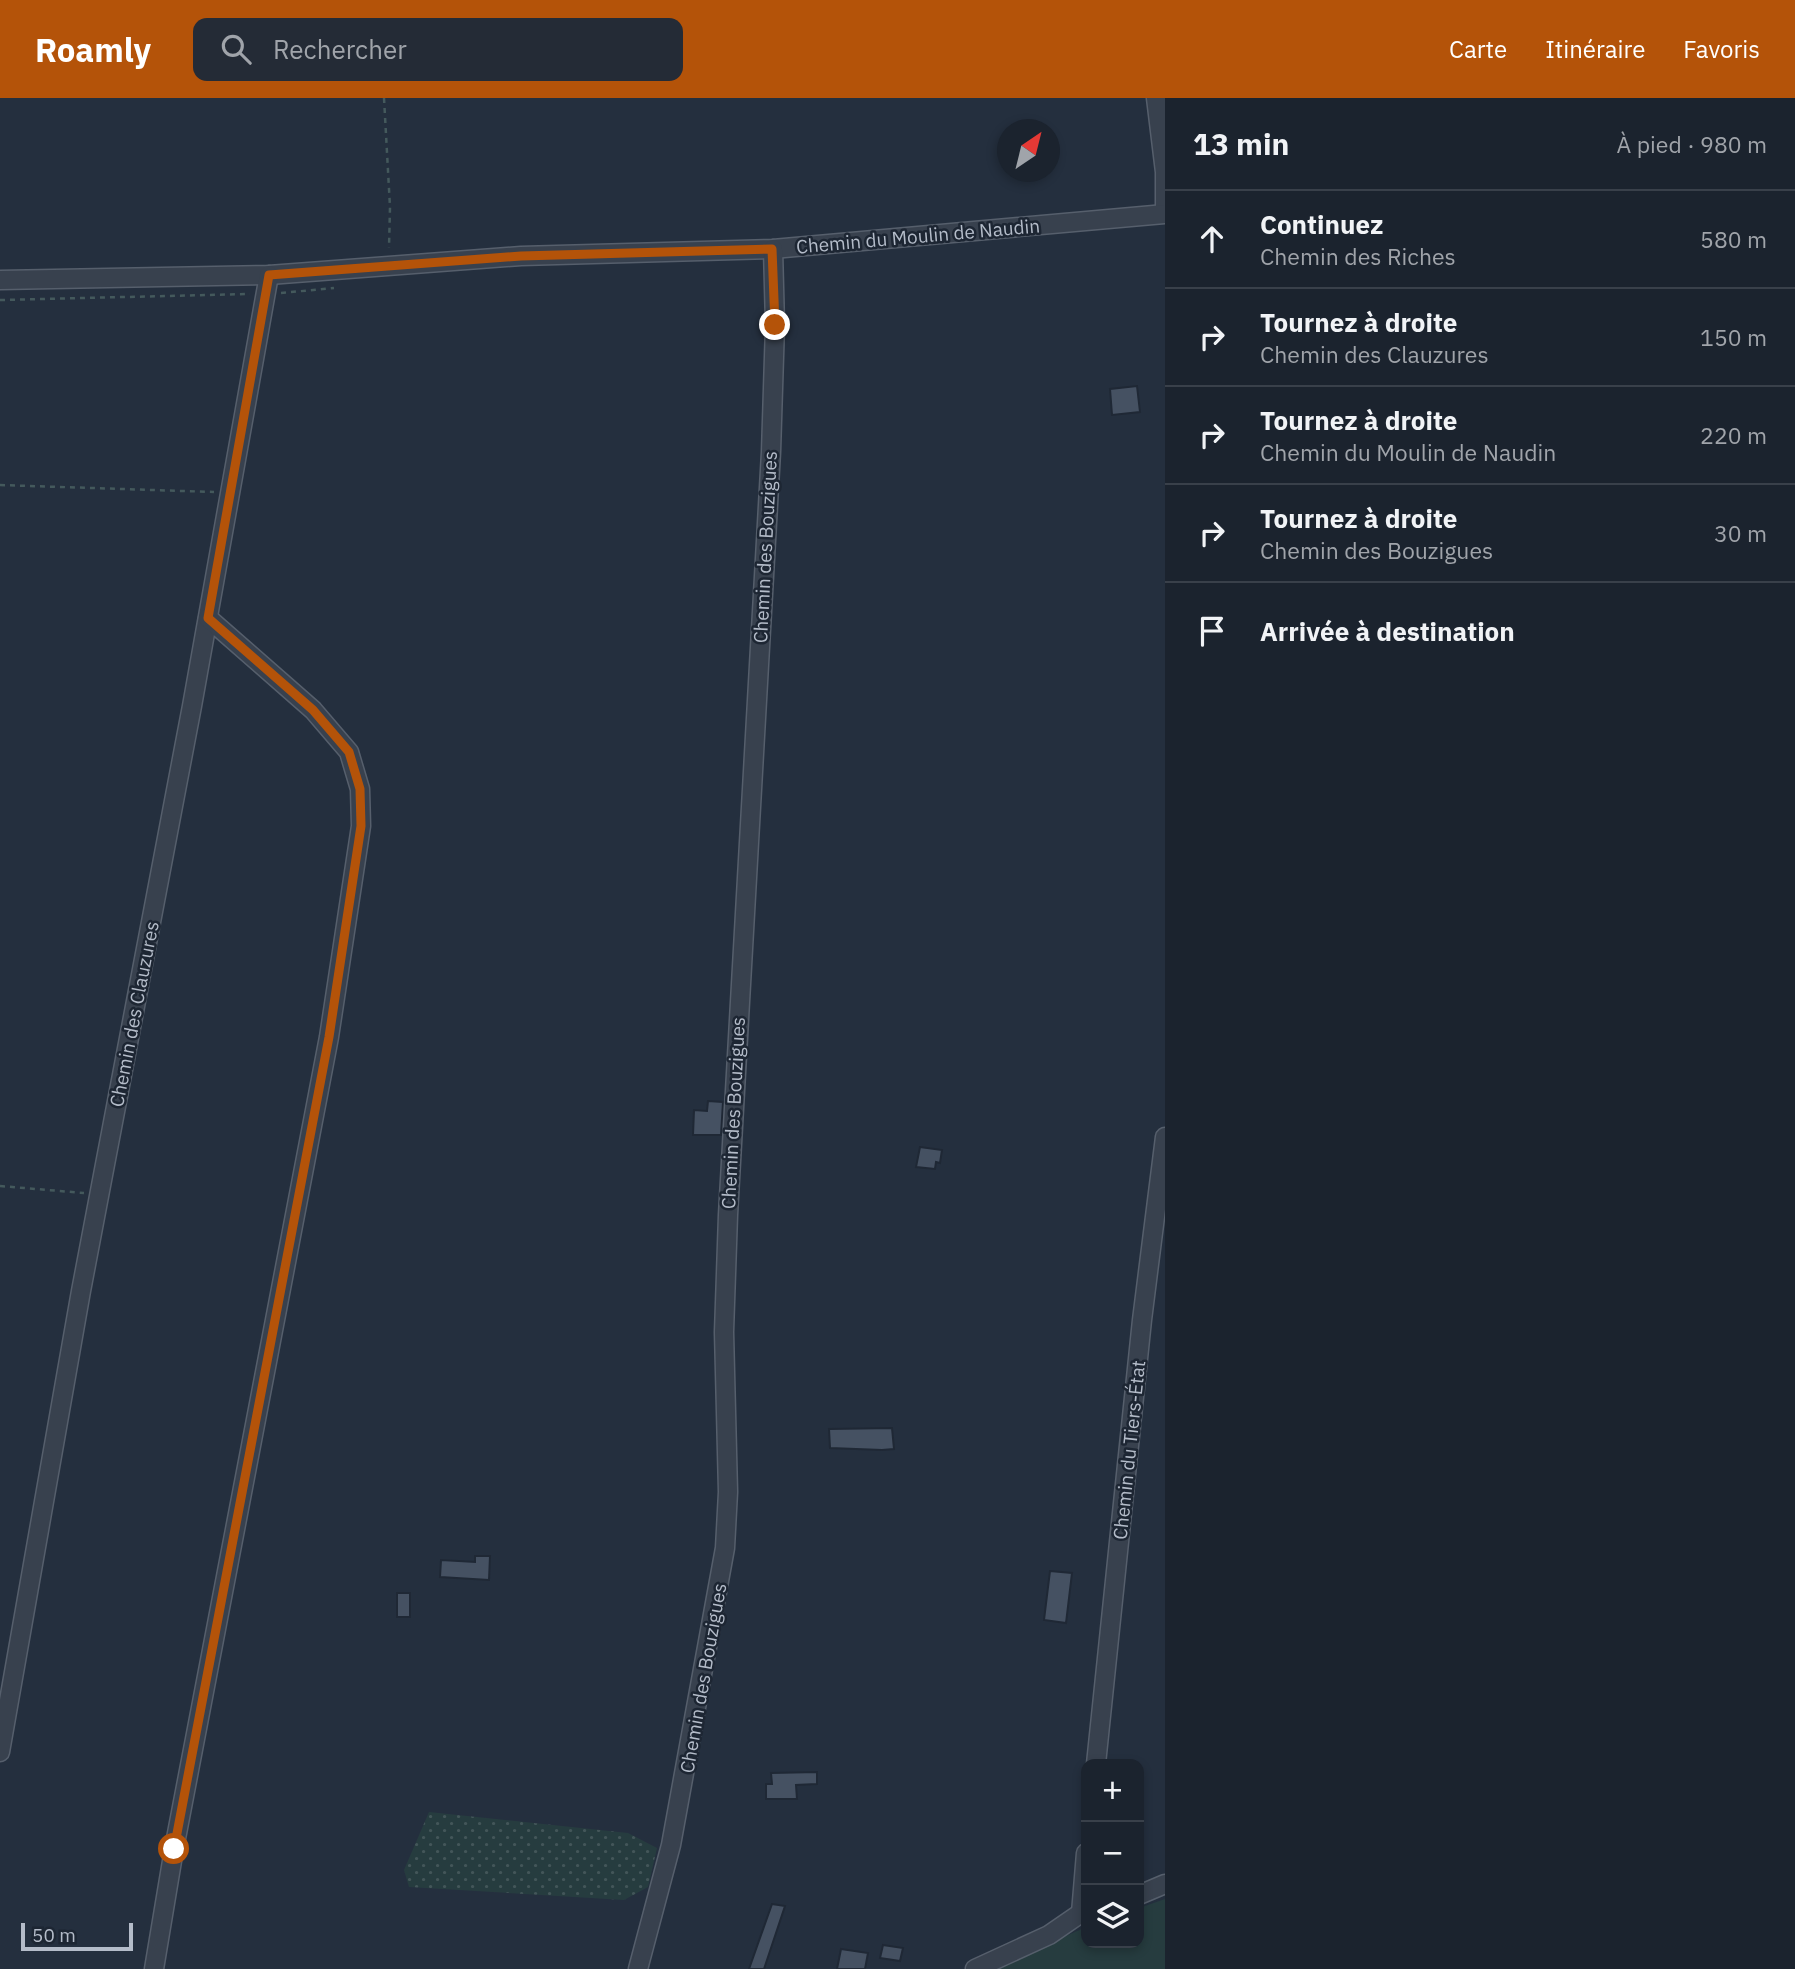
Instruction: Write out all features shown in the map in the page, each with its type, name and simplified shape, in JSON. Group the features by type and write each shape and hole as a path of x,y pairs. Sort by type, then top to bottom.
{"street":[{"path":"1156,98 1165,172 1165,212"},
{"name":"Chemin du Moulin de Naudin","path":"0,280 269,275 521,256 772,249 1165,212"},
{"name":"Chemin des Bouzigues","path":"638,1969 671,1845 725,1548 728,1492 724,1332 727,1215 771,452 775,325 772,249"},
{"name":"Chemin des Clauzures","path":"0,1752 269,275"},
{"path":"154,1969 174,1849 329,1037 361,826 360,789 349,752 313,710 208,618"},
{"name":"Chemin du Tiers-État","path":"1098,1759 1142,1320 1165,1137"},
{"path":"1144,1893 1165,1884"},
{"path":"975,1969 1049,1935 1081,1913"}],"path":[{"path":"384,98 390,208 388,265"},
{"path":"0,485 230,494"},
{"path":"0,1186 100,1194"}],"green space":[{"path":"429,1812 628,1833 657,1848 648,1887 624,1900 409,1887 404,1870"},
{"path":"1165,1899 1165,1969 993,1969 1081,1929 1081,1948 1144,1948 1144,1906"}],"building":[{"path":"1137,386 1140,412 1112,415 1110,389"},
{"path":"708,1101 723,1102 721,1135 693,1135 694,1110 707,1111"},
{"path":"920,1147 942,1150 940,1163 936,1162 935,1169 916,1167"},
{"path":"892,1428 894,1449 830,1448 829,1429"},
{"path":"475,1556 490,1556 489,1580 440,1577 441,1560 475,1562"},
{"path":"1050,1571 1072,1573 1066,1623 1044,1620"},
{"path":"397,1593 410,1593 410,1617 397,1617"},
{"path":"817,1772 817,1784 796,1785 797,1799 766,1799 766,1784 772,1784 771,1773"},
{"path":"772,1904 785,1906 764,1969 749,1969"},
{"path":"883,1945 903,1948 900,1961 880,1958"},
{"path":"841,1949 868,1953 865,1969 837,1969"}],"route":[{"path":"174,1849 329,1037 361,826 360,789 349,752 313,710 208,618 269,275 521,256 772,249 775,325"}]}
